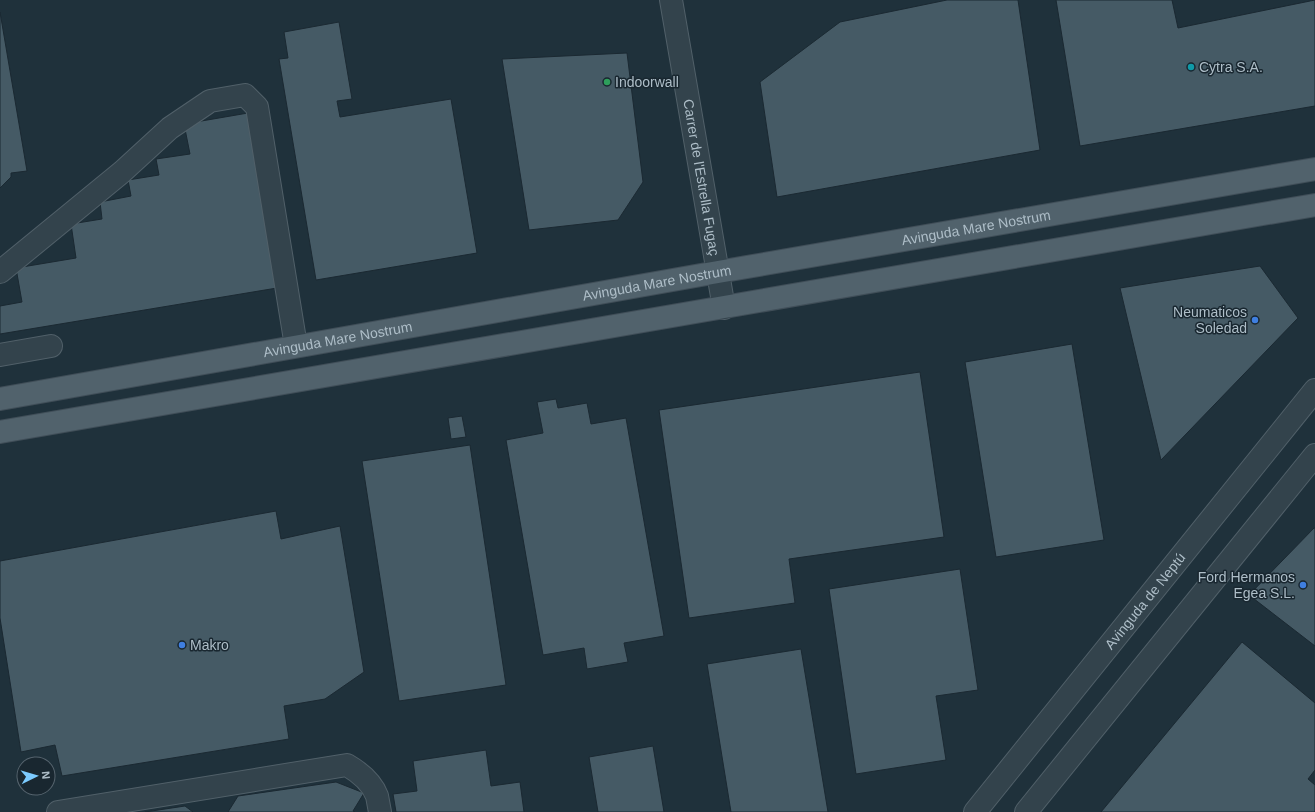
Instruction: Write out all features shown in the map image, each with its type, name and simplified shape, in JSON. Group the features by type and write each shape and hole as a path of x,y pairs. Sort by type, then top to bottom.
{"main road":[{"name":"Avinguda Mare Nostrum","path":"0,399 718,272 1315,169"},
{"path":"0,432 724,308 1315,204"}],"street":[{"name":"Carrer de l'Estrella Fugaç","path":"671,0 724,308"},
{"path":"0,272 122,172 170,128 210,101 245,95 257,107 296,346"},
{"path":"0,355 51,346"},
{"name":"Avinguda de Neptú","path":"975,812 1315,390"},
{"path":"1026,812 1315,455"},
{"path":"58,812 347,765 361,774 370,785 376,795 380,812"}],"building":[{"path":"947,0 1018,0 1040,150 777,197 760,82 840,22"},
{"name":"Cytra S.A.","path":"1056,0 1172,0 1178,28 1315,0 1315,106 1080,146"},
{"path":"0,12 27,171 11,173 11,177 0,188"},
{"path":"339,22 352,99 337,101 340,117 451,99 477,253 316,280 279,59 288,58 284,32"},
{"path":"627,53 643,182 618,220 529,230 502,59"},
{"path":"248,113 277,288 0,334 0,306 22,302 16,268 76,258 71,224 102,219 100,202 131,196 128,180 159,175 156,159 190,154 184,124"},
{"path":"1260,266 1298,318 1161,460 1120,288"},
{"path":"1072,344 1104,540 996,557 965,362"},
{"path":"920,372 944,537 789,559 795,603 689,618 659,410"},
{"path":"556,399 558,408 587,403 591,424 626,418 664,636 624,643 628,662 587,669 584,648 543,655 506,440 543,433 537,402"},
{"path":"462,416 466,437 451,439 448,418"},
{"path":"470,445 506,685 399,701 362,461"},
{"name":"Makro","path":"276,511 281,539 340,526 364,672 325,699 284,706 289,739 62,776 55,745 21,752 0,618 0,561"},
{"path":"1315,528 1315,646 1249,595"},
{"path":"960,569 978,690 936,696 946,760 856,774 829,589"},
{"path":"1242,642 1315,703 1315,770 1308,779 1315,785 1315,812 1101,812"},
{"path":"801,649 828,812 731,812 707,664"},
{"path":"653,746 664,812 598,812 589,757"},
{"path":"486,750 491,786 520,782 524,812 396,812 393,794 417,791 413,761"},
{"path":"336,782 364,793 353,811 355,812 228,812 238,796"},
{"path":"185,806 193,812 145,812"}],"place":[{"name":"Cytra S.A.","path":"1191,67"},
{"name":"Indoorwall","path":"607,82"},
{"name":"Neumaticos Soledad","path":"1255,320"},
{"name":"Ford Hermanos Egea S.L.","path":"1303,585"},
{"name":"Makro","path":"182,645"}]}
